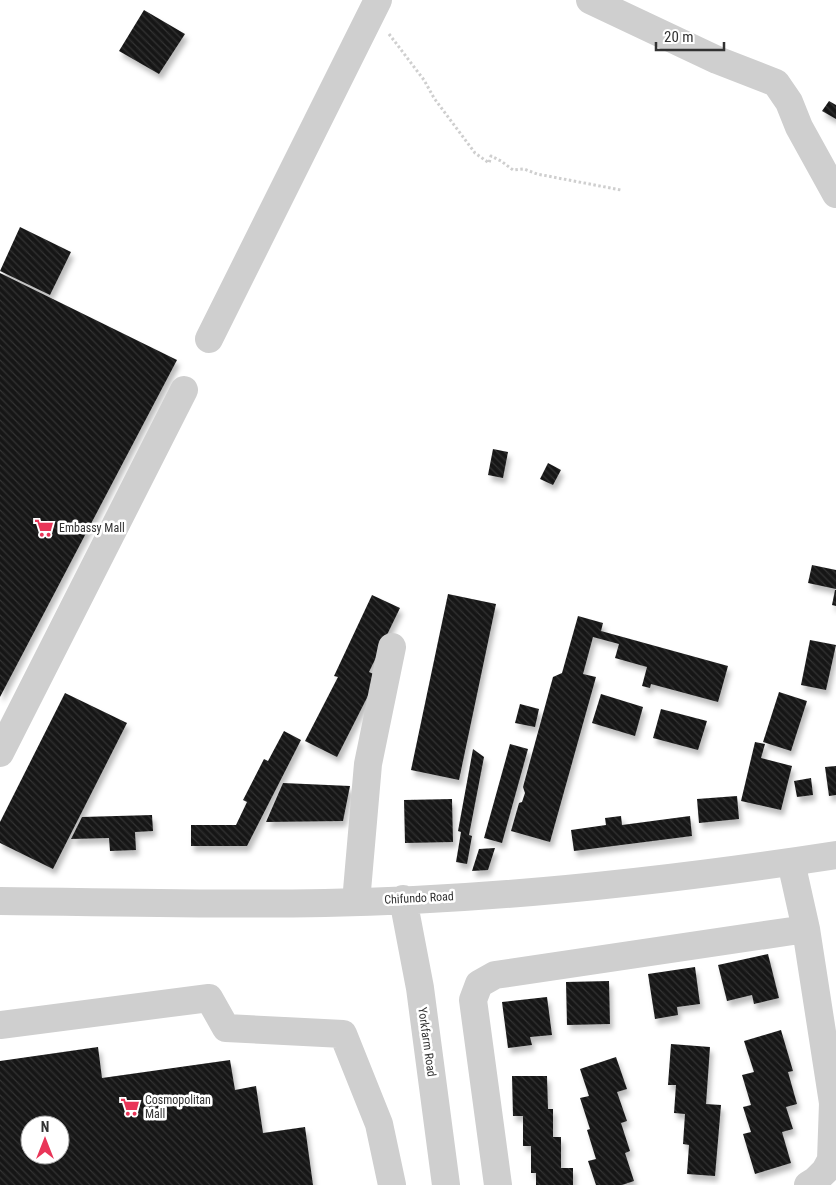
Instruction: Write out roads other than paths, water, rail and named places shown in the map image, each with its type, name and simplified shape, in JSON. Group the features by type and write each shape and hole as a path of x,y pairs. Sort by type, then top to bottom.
{"street":[{"path":"590,0 717,60 776,83 789,102 799,127 836,194"},
{"path":"210,339 376,4"},
{"path":"0,753 184,390"},
{"path":"356,902 368,764 392,647"},
{"name":"Chifundo Road","path":"0,901 356,902 613,885 836,855"},
{"path":"791,862 806,930 833,1103 831,1160 820,1176 808,1185"},
{"name":"Yorkfarm Road","path":"403,899 420,988 446,1185"},
{"path":"498,1185 473,1000 479,984 495,975 806,930"},
{"path":"0,1025 209,998 226,1028 343,1034 379,1124 392,1185"}],"place":[{"name":"Embassy Mall","path":"44,528"},
{"name":"Cosmopolitan Mall","path":"130,1107"}]}
